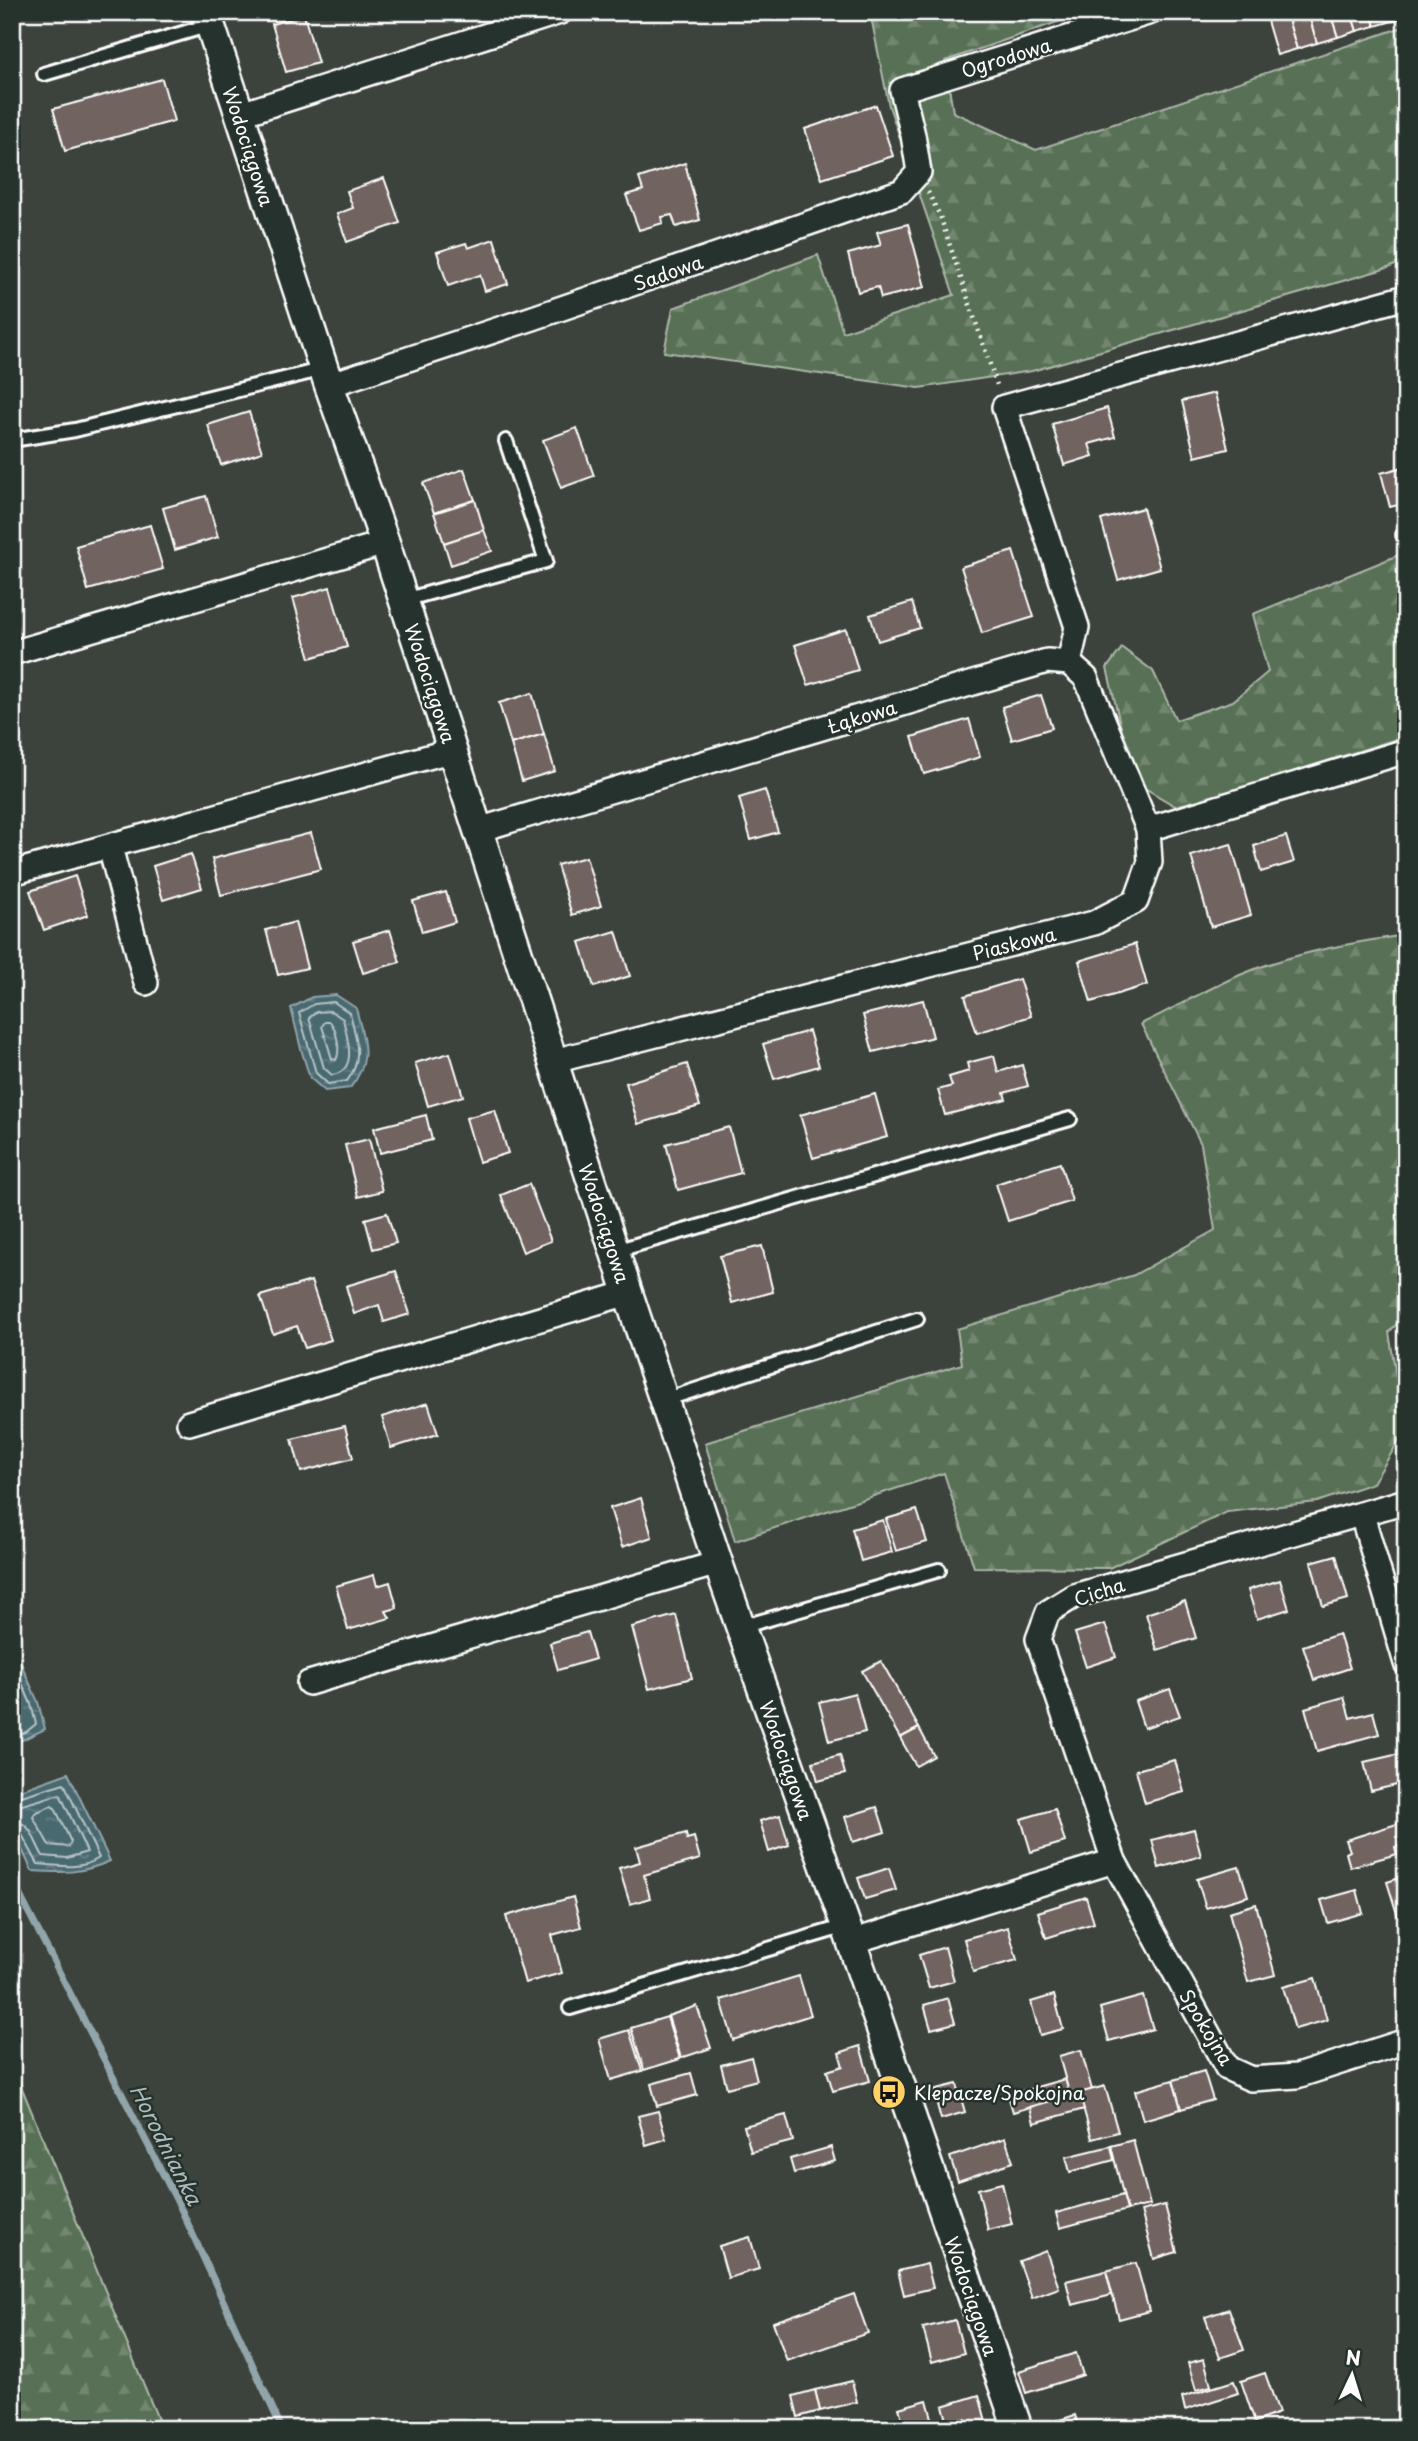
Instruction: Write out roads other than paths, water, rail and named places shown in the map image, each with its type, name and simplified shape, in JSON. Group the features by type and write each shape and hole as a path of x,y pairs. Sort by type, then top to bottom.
{"street":[{"path":"238,116 560,12"},
{"name":"Ogrodowa","path":"919,172 902,90 1145,13"},
{"name":"Wodociągowa","path":"208,18 238,116 326,377 386,543 663,1400 1018,2429"},
{"name":"Sadowa","path":"326,377 547,313 902,191 919,172"},
{"path":"1406,297 1004,407 1077,627 1069,663 1086,678 1148,829 1406,751"},
{"path":"12,653 386,543"},
{"name":"Łąkowa","path":"478,831 1047,661 1069,663"},
{"path":"12,873 453,750"},
{"name":"Piaskowa","path":"554,1061 1094,923 1136,901 1150,862 1148,829"},
{"path":"110,847 146,983"},
{"path":"189,1423 628,1293"},
{"name":"Cicha","path":"1114,1861 1038,1639 1048,1612 1074,1597 1406,1501"},
{"path":"1362,1515 1406,1664"},
{"path":"309,1683 718,1563"},
{"path":"849,1934 1114,1861"},
{"name":"Spokojna","path":"1114,1861 1227,2068 1251,2080 1297,2076 1406,2040"}],"lane":[{"path":"44,74 208,18"},
{"path":"12,440 75,430 326,377"},
{"path":"404,600 546,561 506,441"},
{"path":"615,1251 1070,1119"},
{"path":"663,1400 917,1319"},
{"path":"741,1627 939,1570"},
{"path":"570,2008 849,1934"}],"water":[{"path":"336,995 356,1008 364,1040 364,1059 362,1068 350,1088 325,1091 310,1078 291,1008 312,997"},
{"path":"12,1643 38,1702 45,1729 12,1745"},
{"path":"68,1773 110,1861 71,1872 32,1871 12,1828 12,1793"}],"waterway":[{"name":"Horodnianka","path":"12,1880 182,2211 282,2429"}],"place":[{"name":"Klepacze/Spokojna","path":"889,2092"}]}
